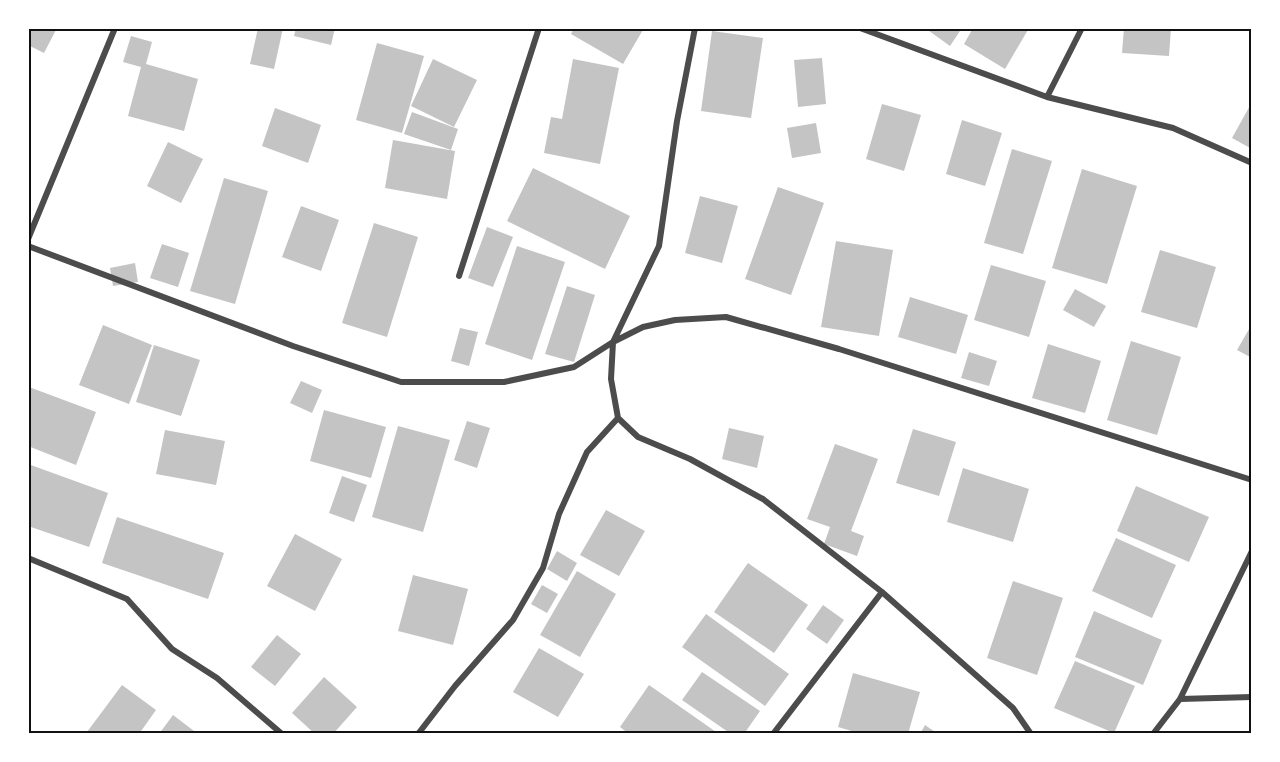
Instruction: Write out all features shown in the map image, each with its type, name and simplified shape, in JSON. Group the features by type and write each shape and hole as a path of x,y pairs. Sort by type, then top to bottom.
{"street":[{"path":"28,239 115,28"},
{"path":"459,276 539,28"},
{"path":"695,28 677,121 659,246 613,342 611,379 618,418 638,437 690,459 763,499 882,592 1013,708 1031,734"},
{"path":"860,28 1047,97 1173,128 1251,164"},
{"path":"1047,97 1082,28"},
{"path":"28,246 293,346 401,382 504,382 574,368 613,342 643,327 675,320 726,317 839,349 1251,480"},
{"path":"418,734 455,686 513,620 543,568 559,514 587,452 618,418"},
{"path":"1153,734 1180,699 1251,551"},
{"path":"28,558 127,599 172,650 217,678 282,734"},
{"path":"773,734 882,592"},
{"path":"1180,699 1251,696"}],"building":[{"path":"28,28 57,28 44,53 28,45"},
{"path":"258,28 283,28 274,69 250,64"},
{"path":"296,28 335,28 331,45 294,36"},
{"path":"574,28 644,28 623,64 571,34"},
{"path":"925,28 962,28 950,46"},
{"path":"973,28 1029,28 1005,69 964,44"},
{"path":"1124,28 1171,28 1169,56 1122,53"},
{"path":"712,31 763,38 751,118 701,111"},
{"path":"131,36 152,42 146,64 198,79 184,131 128,116 141,67 123,62"},
{"path":"377,43 424,56 402,133 356,120"},
{"path":"822,58 826,104 798,107 794,60"},
{"path":"433,59 477,80 454,127 411,106"},
{"path":"573,59 619,68 600,164 544,153 551,117 562,119"},
{"path":"1252,102 1252,149 1232,138"},
{"path":"882,104 921,115 904,171 866,159"},
{"path":"275,108 321,125 308,163 262,146"},
{"path":"412,112 458,129 451,150 404,134"},
{"path":"962,120 1002,133 985,186 946,174"},
{"path":"816,123 821,153 792,158 787,128"},
{"path":"393,140 455,151 447,199 385,188"},
{"path":"168,142 203,159 181,203 147,186"},
{"path":"1012,149 1052,161 1023,254 984,243"},
{"path":"533,168 630,216 605,269 507,221"},
{"path":"1082,169 1137,186 1107,284 1052,268"},
{"path":"224,178 268,191 235,304 190,291"},
{"path":"778,187 824,203 791,295 745,279"},
{"path":"700,196 738,206 722,263 685,253"},
{"path":"301,206 339,220 321,271 282,257"},
{"path":"374,223 418,237 387,337 342,323"},
{"path":"487,227 513,237 493,287 468,278"},
{"path":"836,241 893,250 879,336 821,327"},
{"path":"162,244 189,253 178,287 150,278"},
{"path":"517,246 565,262 532,360 485,344"},
{"path":"1160,250 1216,267 1197,328 1141,312"},
{"path":"135,263 138,282 113,286 110,268"},
{"path":"991,265 1046,281 1029,337 974,320"},
{"path":"567,286 595,295 574,362 545,354"},
{"path":"1075,289 1106,306 1094,327 1063,310"},
{"path":"910,297 968,315 956,354 898,337"},
{"path":"1252,324 1252,358 1237,350"},
{"path":"103,325 152,345 129,404 79,385"},
{"path":"460,328 478,332 469,366 451,361"},
{"path":"1131,341 1181,357 1157,435 1107,420"},
{"path":"1048,344 1101,361 1085,413 1032,398"},
{"path":"154,345 200,360 181,416 136,402"},
{"path":"969,352 997,361 989,386 961,378"},
{"path":"301,381 322,390 312,413 290,403"},
{"path":"29,387 96,412 76,465 28,446"},
{"path":"324,410 386,427 371,478 310,461"},
{"path":"467,421 490,428 477,468 454,460"},
{"path":"398,426 450,440 423,532 372,517"},
{"path":"729,428 764,436 757,468 722,459"},
{"path":"913,429 956,442 939,496 896,483"},
{"path":"165,430 225,441 216,485 156,474"},
{"path":"835,444 878,459 851,531 864,536 857,556 824,544 830,527 807,519"},
{"path":"28,464 108,493 89,547 28,526"},
{"path":"963,468 1029,489 1013,542 947,522"},
{"path":"342,476 367,485 354,522 329,513"},
{"path":"1136,486 1209,517 1189,562 1117,531"},
{"path":"606,510 645,531 619,576 580,555"},
{"path":"117,517 224,553 208,599 102,563"},
{"path":"295,534 342,559 315,611 267,586"},
{"path":"1116,538 1176,565 1152,618 1092,591"},
{"path":"557,551 577,563 567,581 547,569"},
{"path":"748,563 808,605 774,653 714,612"},
{"path":"577,571 616,594 580,657 540,635"},
{"path":"413,575 468,589 453,645 398,631"},
{"path":"1013,581 1063,598 1037,675 987,658"},
{"path":"542,585 558,594 547,613 531,604"},
{"path":"823,605 844,620 827,644 806,629"},
{"path":"1094,611 1162,640 1143,685 1075,657"},
{"path":"706,614 789,674 765,706 682,647"},
{"path":"277,635 301,654 275,686 251,667"},
{"path":"539,648 584,674 558,717 513,692"},
{"path":"1075,661 1135,686 1114,733 1054,708"},
{"path":"702,672 760,711 744,734 731,734 682,700"},
{"path":"853,673 920,692 908,734 862,734 838,727"},
{"path":"324,677 357,707 333,734 315,734 292,713"},
{"path":"122,685 156,710 139,734 89,734 87,732"},
{"path":"649,685 719,734 629,734 620,727"},
{"path":"173,715 198,734 159,734"},
{"path":"925,725 938,734 920,734"}]}
